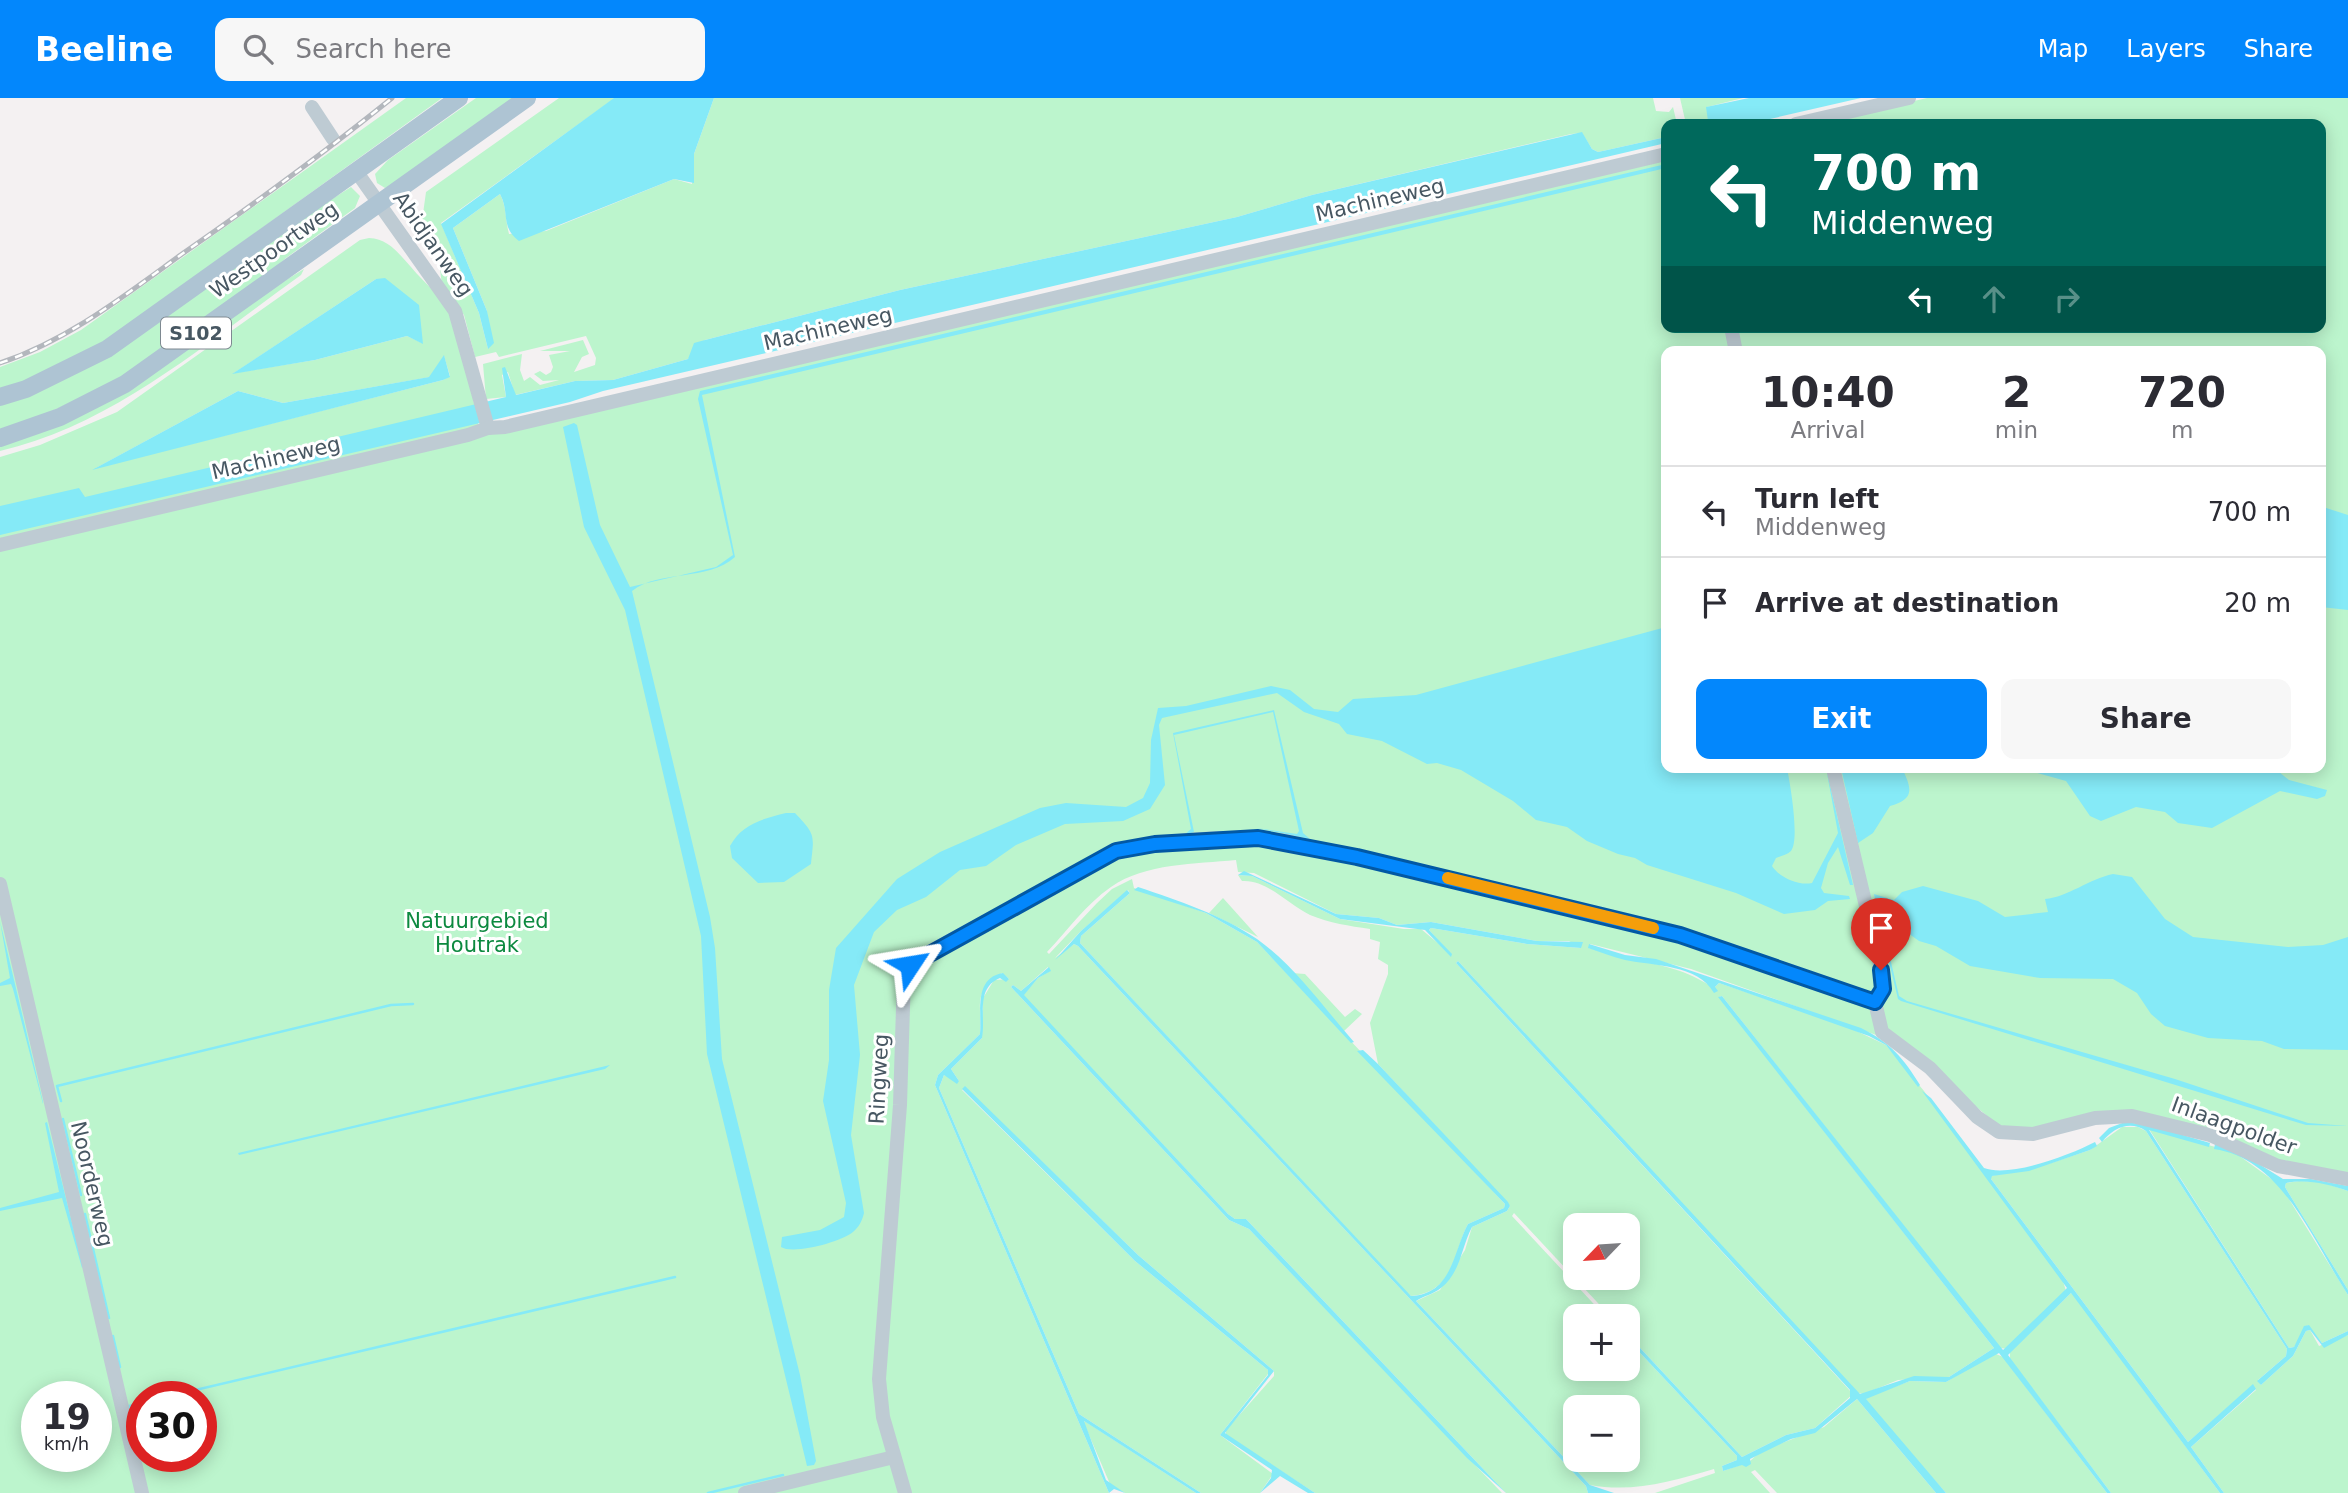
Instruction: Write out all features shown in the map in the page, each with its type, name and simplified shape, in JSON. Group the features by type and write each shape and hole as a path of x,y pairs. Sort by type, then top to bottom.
{"main road":[{"name":"Westpoortweg","path":"0,397 26,389 107,349 459,98"},
{"name":"Westpoortweg","path":"0,438 60,417 125,384 527,98"}],"street":[{"path":"1818,119 1909,98"},
{"path":"312,107 333,139"},
{"name":"Machineweg","path":"0,545 468,435 487,425 505,427 1661,155"},
{"name":"Abidjanweg","path":"356,171 455,311 487,425"},
{"path":"1834,773 1882,976 1883,989 1875,1002"},
{"name":"Ringweg","path":"905,1493 881,1408 879,1365 900,1105 904,975 922,956 1112,853 1130,847 1165,843 1248,839 1286,841 1687,937 1875,1002"},
{"name":"Noorderweg","path":"0,884 142,1493"},
{"name":"Inlaagpolder","path":"1875,1002 1882,1032 1930,1068 1977,1117 1999,1132 2033,1134 2095,1118 2132,1116 2210,1135 2286,1168 2348,1179"},
{"path":"745,1493 894,1457"}],"green space":[{"path":"406,98 442,98 93,350 0,394 0,367 40,352 81,330"},
{"path":"476,98 518,98 394,185 385,188 377,183 375,174 388,160"},
{"path":"559,98 615,98 441,223 479,313 488,349 487,311 453,228 500,194 509,234 546,231 674,179 692,184 694,154 714,98 1653,98 1656,111 1669,112 1673,107 1676,119 1661,119 1661,138 1598,152 1592,149 1582,133 1571,134 1312,195 1237,217 900,290 705,340 688,359 613,380 575,381 515,395 508,372 502,375 506,397 486,399 483,364 522,354 520,370 524,381 530,377 540,385 559,380 543,381 534,374 540,371 546,375 551,372 553,367 549,355 570,351 540,351 583,340 589,354 582,357 574,372 595,365 596,358 586,336 499,357 496,352 475,357 464,315 442,285 440,269 424,233 422,221 426,192"},
{"path":"1680,98 1743,98 1707,107 1709,119 1685,119"},
{"path":"1927,98 2348,98 2348,1175 2288,1164 2142,1114 2039,1130 2004,1130 1891,1036 1880,1017 1883,998 1837,773 2326,773 2326,346 1739,346 1735,333 2326,333 2326,119 1836,119"},
{"name":"Natuurgebied Houtrak","path":"1661,159 1661,333 1729,333 1733,346 1661,346 1661,773 1831,773 1880,978 1879,1036 1691,969 1590,944 1589,948 1680,971 1715,987 1719,983 1848,1027 1886,1045 1924,1091 2063,1281 2066,1291 2008,1349 2000,1348 1722,996 1719,997 1994,1348 1949,1377 1898,1380 1864,1394 1857,1393 1458,961 1456,963 1853,1394 1815,1428 1786,1435 1742,1457 1640,1348 1640,1304 1599,1304 1586,1290 1640,1290 1640,1213 1563,1213 1563,1266 1514,1213 1512,1216 1563,1271 1563,1290 1581,1290 1594,1304 1563,1304 1563,1381 1640,1381 1640,1353 1737,1456 1737,1460 1722,1466 1723,1471 1749,1462 1761,1451 1824,1427 1857,1399 1936,1493 1777,1493 1755,1470 1751,1472 1770,1493 1655,1493 1715,1473 1714,1469 1637,1487 1590,1485 1578,1472 1640,1472 1640,1395 1563,1395 1563,1456 1416,1301 1440,1290 1465,1250 1472,1227 1507,1211 1510,1206 1378,1064 1370,1023 1388,974 1388,965 1378,959 1380,942 1370,939 1370,929 1310,915 1260,884 1242,881 1238,875 1252,876 1340,919 1421,929 1451,954 1429,930 1431,928 1527,944 1581,948 1569,941 1537,941 1431,922 1397,925 1379,918 1336,914 1254,873 1238,872 1236,860 1155,869 1124,879 1111,887 1085,909 1047,952 1049,954 1112,889 1132,879 1134,888 1206,913 1257,942 1505,1204 1504,1208 1468,1224 1444,1279 1425,1293 1411,1296 1406,1292 1080,943 1081,936 1130,893 1128,890 1055,958 1074,944 1078,946 1563,1462 1563,1472 1573,1472 1586,1486 1588,1493 1506,1493 1246,1219 1235,1219 1228,1214 1023,995 1038,978 1050,971 1048,967 1021,991 1013,985 1011,987 1229,1220 1249,1229 1502,1493 1315,1493 1226,1435 1226,1430 1274,1376 1274,1371 1138,1255 965,1087 962,1090 1135,1261 1268,1370 1268,1374 1220,1435 1273,1474 1260,1493 1201,1493 1079,1414 939,1088 944,1075 959,1081 951,1069 982,1038 983,998 994,980 1009,979 1002,973 993,980 986,987 982,993 980,1034 938,1075 935,1085 1109,1493 0,1493 0,549"},
{"path":"351,187 360,196 355,208 286,258 251,289 115,384 0,433 0,402 27,393"},
{"path":"376,239 393,248 448,309 461,340 479,427 0,542 0,457 40,445 117,412 360,240","holes":["376,279 422,343 407,336 315,360 234,373","444,356 450,376 443,380 96,468 238,391 283,403 430,377"]},
{"path":"304,269 301,275 195,353 121,401 82,422 0,451 0,443 36,433"},
{"path":"1223,898 1258,937 1209,913"},
{"path":"1292,973 1305,974 1345,1017 1355,1009 1362,1014 1344,1031"},
{"path":"2122,1127 2138,1127 2146,1131 2287,1349 2286,1356 2258,1380 2261,1385 2293,1356 2306,1331 2310,1330 2319,1346 2348,1335 2348,1493 2224,1493 2191,1447 2256,1390 2253,1385 2188,1442 1991,1179 1991,1176 2051,1163 2090,1150"},
{"path":"2149,1129 2234,1152 2281,1186 2348,1295 2348,1331 2322,1343 2308,1325 2294,1347 2289,1348"},
{"path":"2322,1182 2348,1191 2348,1290 2285,1187 2286,1183"},
{"path":"2071,1293 2220,1493 2111,1493 2010,1359 2010,1352"},
{"path":"1994,1353 2003,1357 2107,1493 1946,1493 1865,1402 1867,1397 1910,1381 1946,1382"},
{"path":"1083,1421 1196,1493 1125,1493 1110,1484"}],"water":[{"path":"614,98 714,98 694,154 694,183 674,179 519,241 509,230 500,194 453,228 487,311 494,343 488,349 479,313 441,224"},
{"path":"1749,98 1861,98 1770,119 1708,119 1706,107"},
{"path":"1582,132 1592,149 1598,152 1661,138 1661,144 0,535 0,506 79,488 85,497 506,397 502,368 505,367 516,395 575,381 613,380 688,359 694,343 900,290 1237,217 1312,195"},
{"path":"1661,165 1661,169 702,395 735,557 724,565 697,573 677,576 716,567 733,555 698,399 700,391"},
{"path":"385,278 419,305 423,344 407,336 315,360 232,374 376,279"},
{"path":"444,355 450,377 443,380 92,470 238,391 283,403 429,377"},
{"path":"574,423 577,425 600,525 630,587 646,583 632,591 710,917 715,948 722,1059 800,1375 816,1461 814,1465 807,1466 707,1054 701,936 625,610 584,527 563,427"},
{"path":"2326,508 2348,515 2348,610 2326,608"},
{"path":"1661,628 1661,773 1788,773 1794,811 1794,845 1791,851 1776,858 1772,866 1789,880 1807,884 1812,883 1838,833 1827,773 1853,885 1850,885 1838,847 1828,863 1821,888 1824,893 1849,896 1850,899 1828,901 1815,910 1784,914 1736,893 1647,865 1587,841 1567,827 1536,820 1513,801 1461,770 1437,763 1427,764 1382,741 1347,734 1339,724 1304,712 1277,693 1162,718 1159,725 1165,785 1150,809 1123,821 1065,824 1016,845 986,866 960,870 926,897 897,910 874,932 854,985 860,1055 851,1135 864,1213 855,1230 838,1240 806,1248 781,1247 782,1237 820,1230 844,1217 846,1203 823,1101 829,1060 829,990 836,948 897,879 940,852 1040,808 1066,803 1126,807 1143,798 1150,783 1151,740 1158,708 1186,706 1271,686 1290,690 1314,709 1338,712 1353,699 1416,695"},
{"path":"1274,710 1303,833 1310,839 1256,828 1297,834 1299,831 1273,712 1174,735 1194,832 1183,836 1191,829 1173,733"},
{"path":"1842,773 1904,773 1909,787 1907,796 1890,806 1873,833 1858,843"},
{"path":"2037,773 2280,773 2289,780 2327,790 2325,796 2317,799 2280,791 2212,828 2178,823 2165,812 2136,807 2101,821 2090,816 2066,781"},
{"path":"786,813 795,813 810,831 813,841 811,864 784,882 758,883 732,858 730,846 747,827"},
{"path":"1244,871 1336,914 1379,918 1397,925 1431,922 1537,941 1583,942 1581,948 1527,944 1431,928 1429,930 1452,954 1451,957 1425,930 1340,919 1252,876 1238,875"},
{"path":"2113,874 2132,877 2165,919 2193,937 2288,947 2323,945 2348,937 2348,1050 2284,1049 2262,1041 2208,1038 2165,1026 2151,1014 2137,993 2113,979 2040,978 1970,966 1908,933 1902,916 1875,899 1874,894 1894,900 1902,892 1923,886 1978,901 2005,917 2048,912 2045,899 2054,898"},
{"path":"1138,887 1214,915 1271,949 1354,1042 1351,1043 1257,942 1206,913 1134,890"},
{"path":"1127,890 1130,893 1081,936 1080,943 1411,1296 1436,1288 1450,1269 1468,1224 1504,1208 1505,1204 1357,1051 1363,1050 1378,1064 1508,1202 1510,1206 1507,1211 1472,1227 1457,1267 1448,1282 1416,1301 1563,1456 1563,1462 1078,946 1074,944 1055,960 1081,931"},
{"path":"1876,908 1879,911 1899,996 1907,1001 2175,1079 2308,1123 2348,1126 2306,1125 1901,1001 1898,999"},
{"path":"0,921 43,1104 13,989 11,984 0,986 0,983 10,978"},
{"path":"1589,944 1625,955 1656,959 1861,1028 1880,1039 1895,1052 1920,1085 1918,1087 1886,1045 1869,1036 1719,983 1715,987 1718,991 1714,993 1697,976 1686,971 1620,959 1588,948"},
{"path":"1458,961 1860,1394 1914,1376 1949,1377 1994,1348 1718,997 1722,996 2003,1350 2067,1288 1922,1091 1931,1098 1984,1168 2024,1168 2056,1159 2095,1142 2097,1146 2090,1150 2029,1171 1992,1176 1991,1179 2188,1442 2253,1384 2256,1389 2191,1447 2224,1493 2220,1493 2071,1293 2008,1355 2111,1493 2107,1493 1999,1353 1946,1382 1910,1381 1866,1399 1946,1493 1936,1493 1857,1399 1815,1433 1791,1439 1750,1459 1751,1464 1746,1467 1742,1465 1723,1471 1722,1466 1737,1460 1737,1456 1640,1353 1640,1348 1742,1457 1786,1435 1815,1428 1850,1398 1850,1390 1456,963"},
{"path":"1049,967 1051,971 1038,978 1024,995 1228,1214 1235,1219 1246,1219 1506,1493 1467,1458 1249,1229 1229,1220 1011,987 1013,985 1021,991"},
{"path":"1003,973 1009,979 1006,982 1000,978 992,983 984,996 982,1038 951,1069 959,1081 957,1084 944,1075 939,1088 1079,1414 1201,1493 1196,1493 1084,1421 1106,1480 1125,1493 1114,1489 1109,1493 935,1085 938,1075 980,1034 983,989 993,976"},
{"path":"610,1065 605,1069 239,1155 238,1153"},
{"path":"965,1086 1138,1255 1274,1371 1225,1433 1315,1493 1308,1493 1280,1476 1260,1493 1271,1478 1272,1470 1220,1435 1268,1375 1268,1370 1135,1261 962,1089"},
{"path":"47,1122 82,1268 62,1198 0,1211 0,1208 59,1192 45,1123"},
{"path":"2125,1122 2149,1125 2210,1143 2209,1147 2149,1130 2289,1348 2294,1347 2304,1326 2309,1325 2322,1343 2348,1331 2348,1335 2324,1348 2310,1330 2306,1331 2293,1356 2261,1385 2257,1381 2286,1356 2287,1349 2146,1131 2128,1126 2117,1129 2102,1142 2099,1138 2109,1128"},
{"path":"2215,1144 2246,1156 2283,1179 2311,1179 2348,1186 2348,1191 2310,1182 2286,1183 2285,1187 2348,1290 2348,1295 2294,1206 2277,1186 2259,1169 2238,1156 2214,1149"},
{"path":"1573,1472 1578,1472 1590,1485 1614,1493 1588,1493 1586,1486"}],"waterway":[{"path":"61,1101 57,1086 391,1005 413,1004"},
{"path":"63,1119 81,1195"},
{"path":"85,1214 109,1318"},
{"path":"217,1385 675,1277"},
{"path":"113,1336 120,1367"},
{"path":"708,1493 783,1475"}],"railway":[{"path":"0,363 49,342 117,301 341,139 392,98"}],"slow traffic":[{"path":"1448,878 1653,928"}],"route":[{"path":"910,965 961,934 1116,851 1155,844 1258,838 1357,857 1700,940 1875,1002 1883,989 1881,970"}]}
